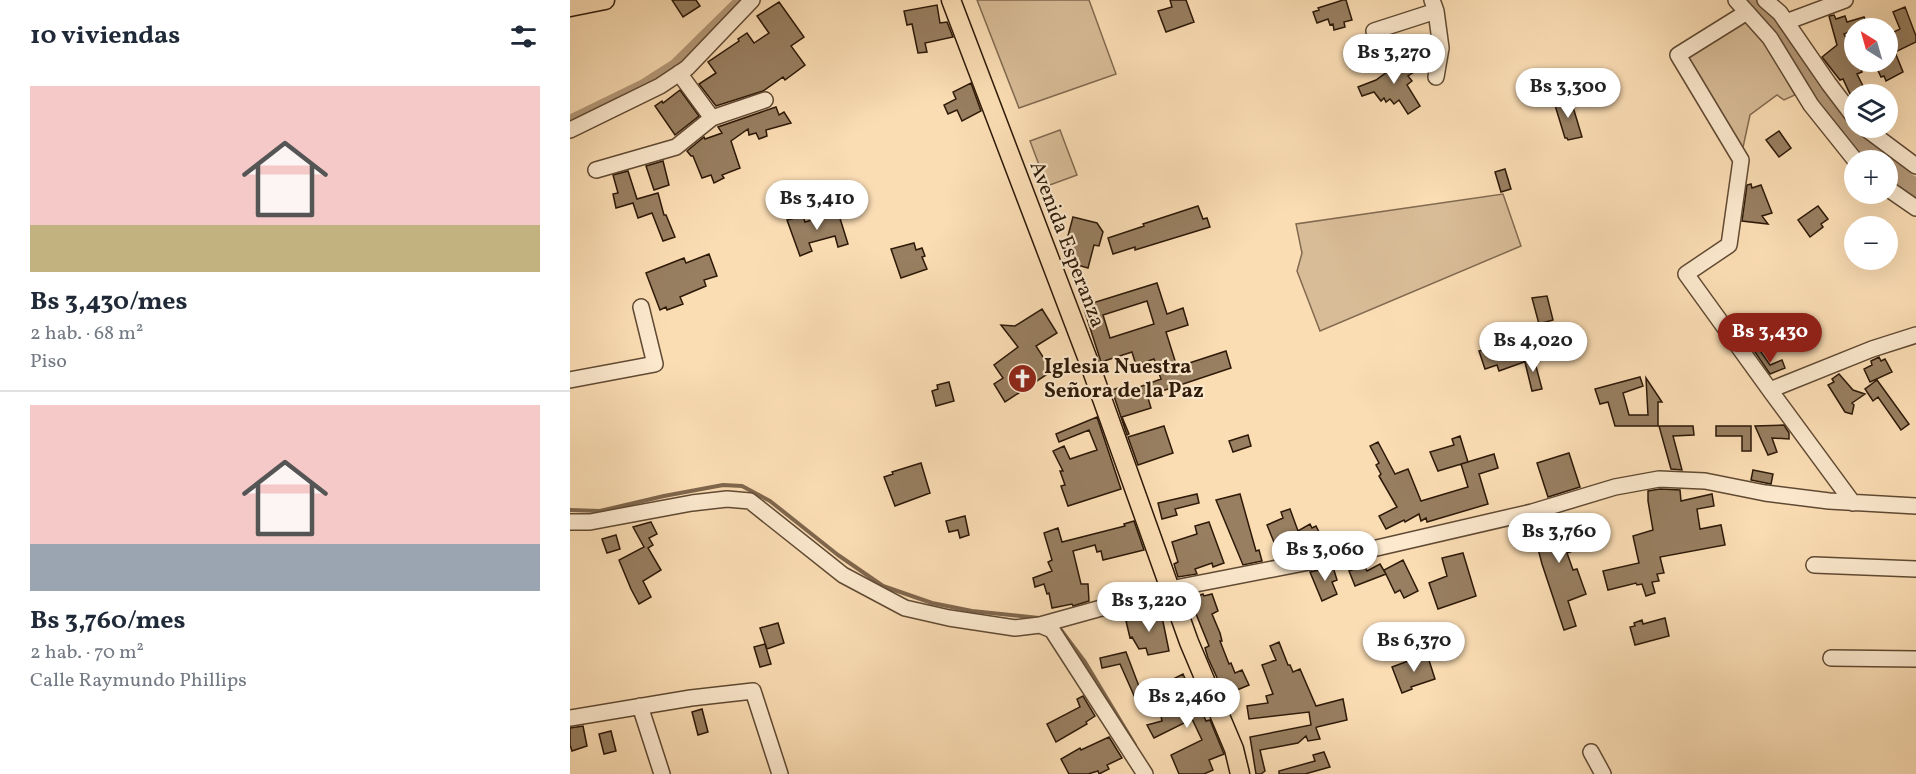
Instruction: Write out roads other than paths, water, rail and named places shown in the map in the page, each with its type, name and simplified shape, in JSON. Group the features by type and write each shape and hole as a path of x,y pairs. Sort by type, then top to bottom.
{"main road":[{"path":"570,7 605,0"},
{"name":"Avenida Esperanza","path":"951,0 1090,365 1189,642 1234,749 1240,774"}],"street":[{"path":"570,130 642,95 687,68 752,0"},
{"path":"1736,0 1770,38 1811,105 1847,150"},
{"path":"1765,0 1780,13 1844,104"},
{"path":"1786,22 1845,0"},
{"path":"1374,31 1434,6 1441,48 1436,77"},
{"path":"1747,12 1678,55 1742,160 1729,245 1686,274 1853,503"},
{"path":"679,73 712,118"},
{"path":"596,170 676,147 712,118 765,100"},
{"path":"1878,138 1916,166"},
{"path":"1898,196 1916,208"},
{"path":"570,380 655,364 641,307"},
{"path":"1770,390 1872,349 1916,335"},
{"path":"570,522 590,522 727,499 750,501 843,575 905,608 949,618 1015,628 1042,625 1170,589 1355,553 1532,512 1615,488 1659,479 1705,481 1765,493 1853,503 1916,506"},
{"path":"1814,565 1916,568"},
{"path":"1042,625 1052,630 1144,774"},
{"path":"1831,658 1916,659"},
{"path":"570,718 691,698 753,691 780,774"},
{"path":"640,706 662,774"},
{"path":"1591,752 1603,774"}],"waterway":[{"path":"570,121 642,86 675,65 741,0"},
{"path":"1749,0 1773,25 1825,100 1870,150"},
{"path":"1898,176 1916,189"},
{"path":"570,510 600,511 723,485 742,486 770,501 838,555 883,586 932,603 972,611 1039,618"},
{"path":"1061,630 1085,662 1135,745"}],"place":[{"name":"Iglesia Nuestra Señora de la Paz","path":"1023,378"}]}
